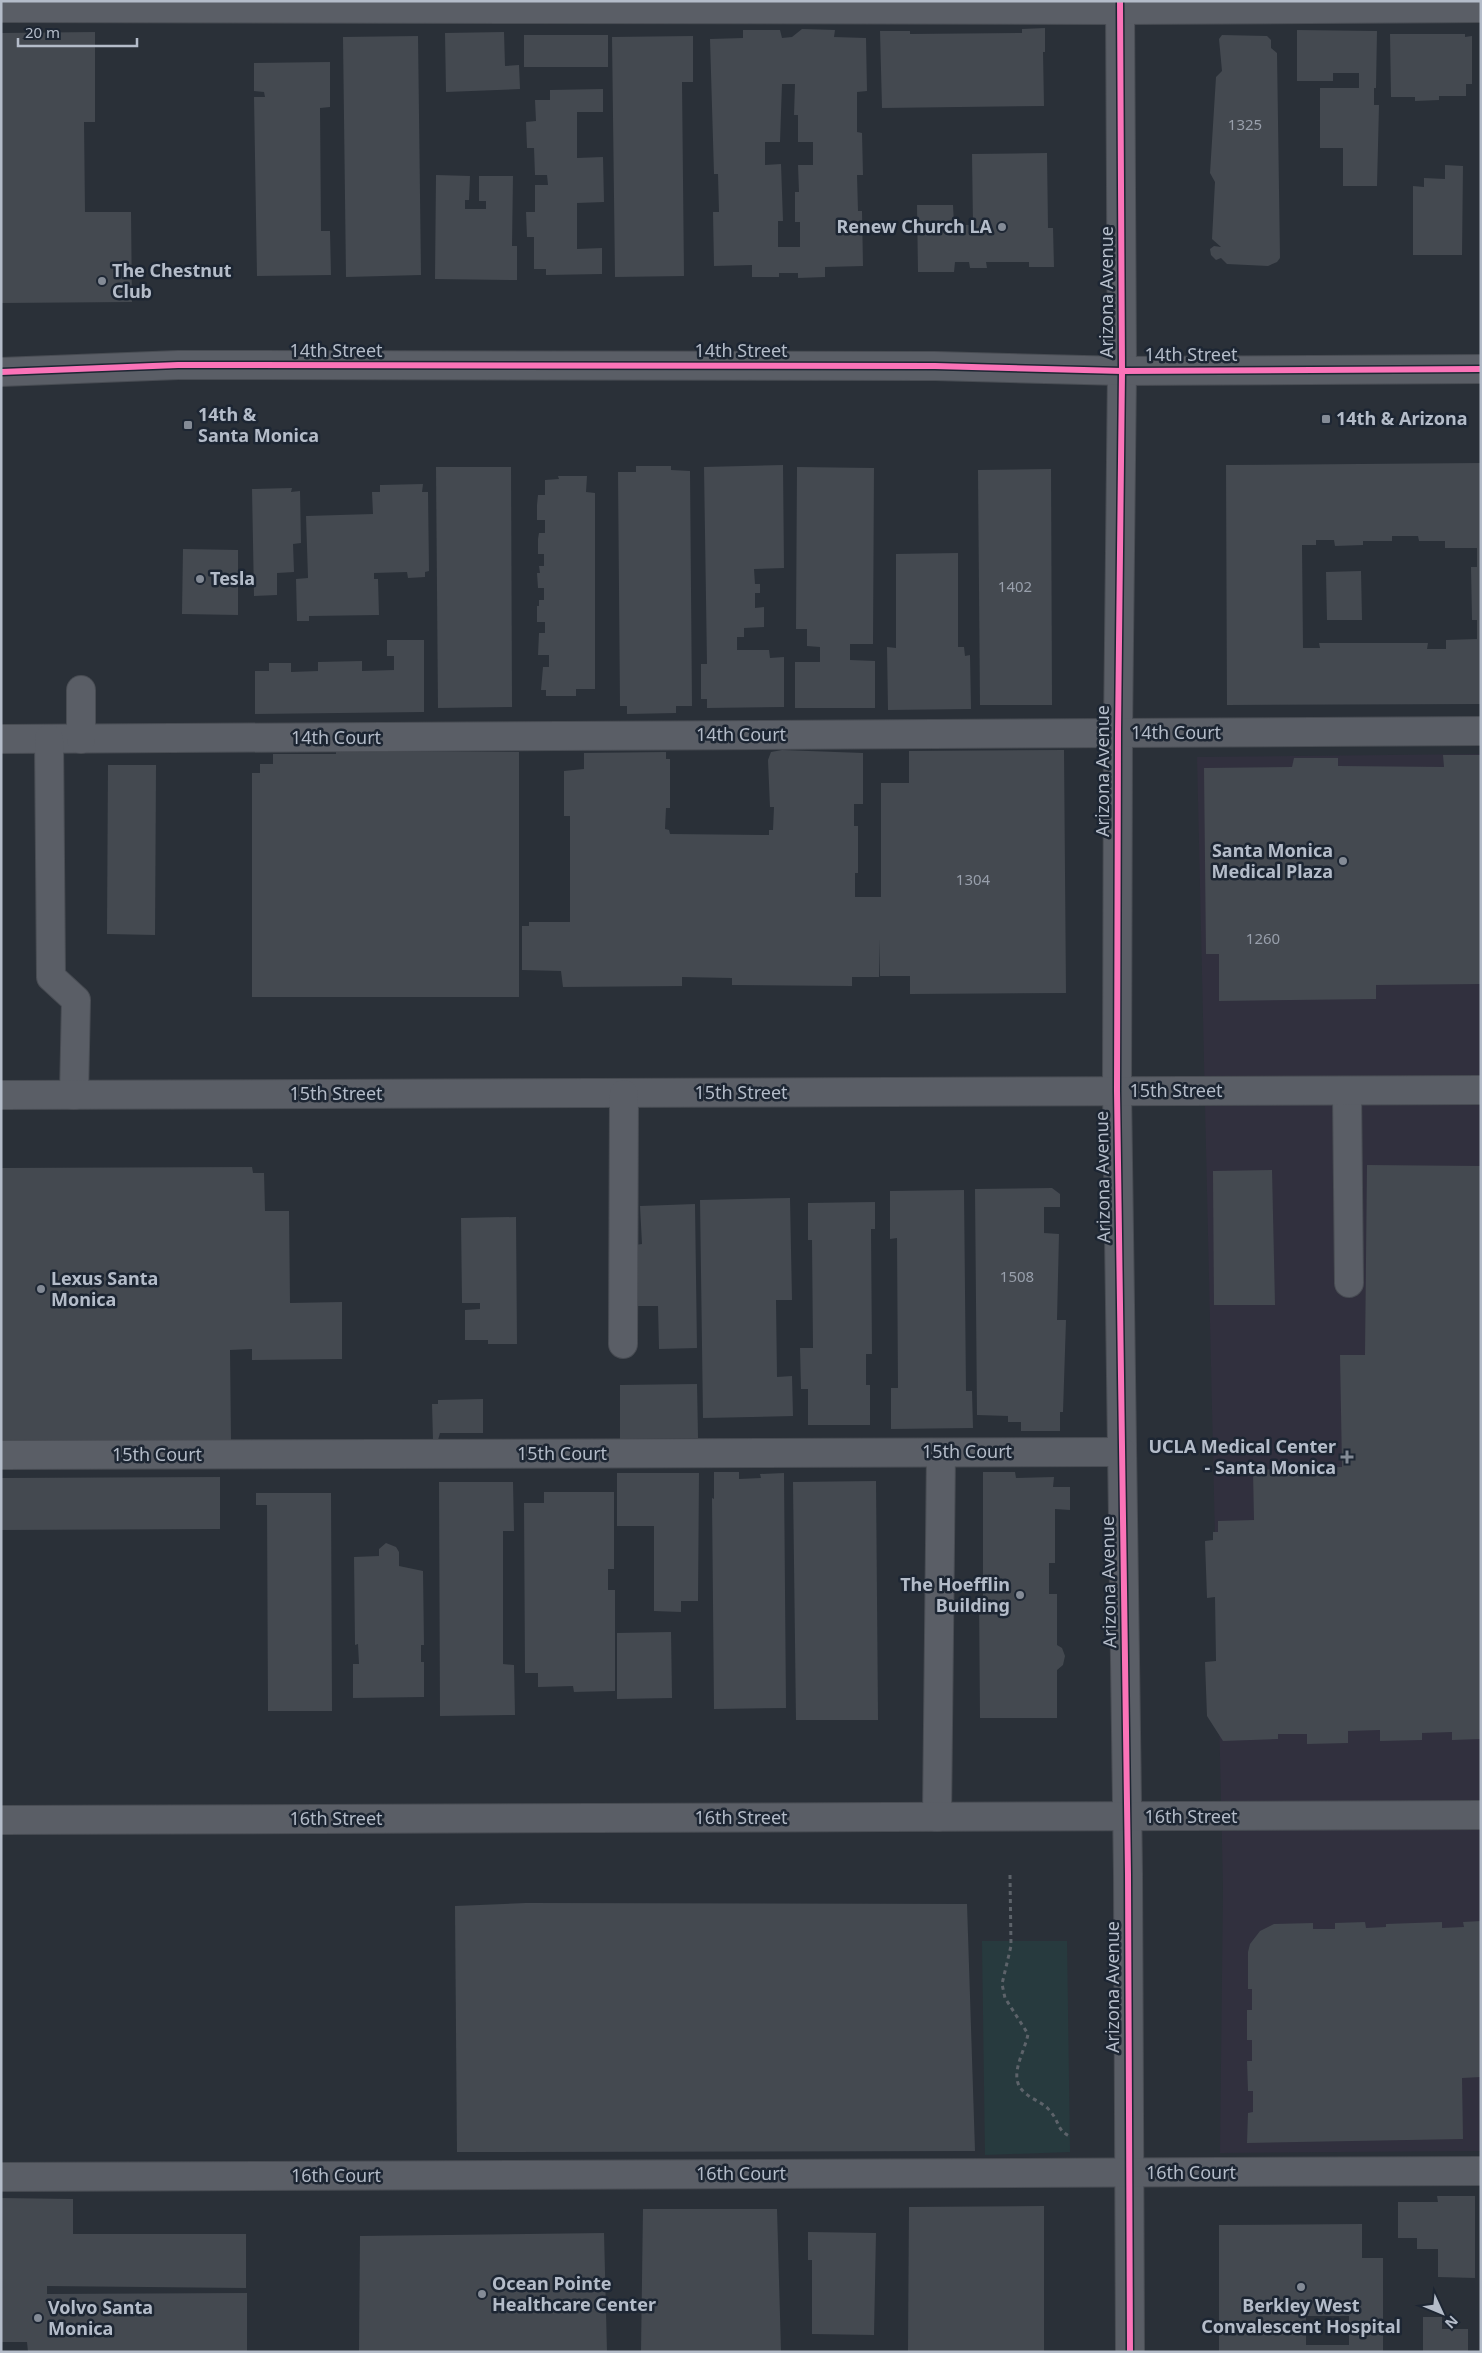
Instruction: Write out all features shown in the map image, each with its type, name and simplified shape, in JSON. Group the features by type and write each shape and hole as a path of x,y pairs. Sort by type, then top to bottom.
{"street":[{"path":"1,8 1120,6 1481,8"},
{"name":"Arizona Avenue","path":"1120,6 1122,371 1117,1091 1127,1817 1130,2352"},
{"name":"14th Street","path":"1,372 178,365 935,366 1122,371 1481,369"},
{"path":"81,690 81,739"},
{"name":"14th Court","path":"1,739 1481,731"},
{"path":"49,739 51,977 76,1000 74,1095"},
{"name":"15th Street","path":"1,1095 1481,1090"},
{"path":"1347,1091 1350,1283"},
{"path":"623,1344 624,1094"},
{"path":"937,1818 941,1452"},
{"name":"15th Court","path":"1,1455 1122,1452"},
{"name":"16th Street","path":"1,1820 1481,1815"},
{"name":"16th Court","path":"1,2177 1481,2171"}],"path":[{"path":"1010,1875 1011,1946 1002,1984 1005,1998 1028,2034 1016,2075 1019,2087 1051,2112 1062,2132 1077,2137"}],"shaded area":[{"name":"UCLA Medical Center - Santa Monica","path":"1481,754 1481,2151 1220,2153 1223,1887 1197,757"}],"green space":[{"path":"982,1941 1067,1941 1070,2152 985,2155"}],"building":[{"path":"1045,28 1045,52 1043,52 1044,106 882,108 880,31 910,31 910,34 1022,33 1022,29"},
{"path":"802,29 835,30 834,37 866,38 867,91 857,92 857,132 862,133 863,175 857,175 858,211 862,211 863,266 825,267 825,277 798,278 798,273 779,273 779,277 752,277 752,265 714,266 713,212 719,212 718,174 714,174 710,39 743,38 743,30 780,30 782,38 792,37","holes":["782,84 795,84 794,115 798,115 798,142 813,142 813,165 798,165 799,192 795,192 795,222 800,222 800,247 778,247 778,221 783,221 781,164 765,165 765,142 780,142"]},
{"path":"1297,30 1377,31 1374,105 1379,105 1377,186 1343,186 1343,148 1320,148 1320,88 1359,88 1359,73 1333,73 1333,81 1297,81"},
{"path":"95,32 95,122 84,122 85,212 131,212 132,302 1,303 1,33"},
{"path":"504,32 505,66 519,65 520,89 446,92 445,33"},
{"path":"1390,34 1465,34 1465,37 1472,36 1472,84 1466,84 1466,96 1439,96 1439,100 1415,101 1415,97 1391,97"},
{"path":"524,35 608,35 608,67 524,67"},
{"path":"1222,35 1267,36 1271,40 1271,48 1277,53 1280,258 1277,262 1268,266 1227,264 1221,258 1216,260 1211,255 1210,249 1214,246 1221,247 1212,239 1215,182 1210,173 1216,77 1222,71 1219,39"},
{"path":"418,36 421,275 346,277 343,37"},
{"path":"693,36 693,82 682,82 684,276 615,277 612,37"},
{"path":"330,62 330,107 320,108 321,231 330,231 331,275 257,276 254,97 265,97 264,92 254,91 254,63"},
{"path":"603,89 603,112 577,112 577,158 603,157 604,202 577,203 577,249 602,248 602,274 546,275 546,269 534,269 534,237 527,237 526,212 535,212 535,185 548,185 547,175 535,175 534,148 527,148 526,122 536,121 535,100 550,100 550,90"},
{"path":"1047,153 1048,228 1053,228 1054,267 1029,267 1029,262 986,262 987,268 970,268 969,262 955,262 954,272 918,272 917,205 953,205 954,225 973,225 972,154"},
{"path":"1445,165 1463,166 1462,255 1413,255 1413,186 1424,187 1424,178 1445,179"},
{"path":"436,175 470,176 469,200 465,200 465,209 486,209 486,201 479,201 479,176 513,176 512,246 517,246 517,280 435,279"},
{"path":"1481,463 1481,704 1227,705 1226,465","holes":["1392,536 1418,536 1419,541 1445,541 1445,548 1477,548 1477,567 1471,567 1472,620 1477,620 1477,639 1446,640 1446,649 1427,649 1428,643 1319,643 1320,648 1303,648 1302,545 1316,545 1316,540 1334,540 1335,546 1363,545 1363,541 1392,541"]},
{"path":"783,465 784,568 754,569 755,584 760,584 760,593 755,593 755,608 764,607 764,627 744,628 744,637 737,637 737,650 769,650 770,658 784,657 784,707 707,708 707,699 701,699 701,664 707,664 704,467"},
{"path":"636,466 671,466 671,470 690,471 692,706 676,706 676,713 627,714 627,706 620,706 618,472 636,472"},
{"path":"436,467 511,467 512,707 438,708"},
{"path":"797,467 874,468 873,644 850,644 850,660 875,661 875,708 795,708 795,662 820,662 820,647 807,646 807,629 796,629"},
{"path":"1051,469 1052,705 980,705 978,470"},
{"path":"558,476 587,476 586,492 595,493 595,689 576,689 576,696 546,696 546,690 541,690 543,667 549,667 549,655 538,655 539,633 545,633 545,622 537,622 537,606 539,606 539,600 544,600 544,588 538,588 537,573 540,573 539,566 544,566 544,554 538,554 538,539 539,533 545,533 545,520 537,520 538,495 545,495 545,480 559,479"},
{"path":"423,484 422,492 428,492 429,571 425,572 425,577 408,578 407,572 374,573 374,579 378,579 379,615 309,616 309,621 297,621 296,579 308,578 306,516 373,514 372,492 380,492 380,485"},
{"path":"292,488 291,492 300,491 301,543 293,544 294,572 277,573 277,595 254,596 252,489"},
{"path":"183,549 238,550 238,615 182,614"},
{"path":"958,553 958,647 964,647 965,656 970,655 971,709 888,710 887,647 896,648 896,554"},
{"path":"1361,571 1362,620 1327,620 1326,572"},
{"path":"387,640 424,640 424,712 255,714 255,671 269,671 269,663 291,663 291,672 318,671 318,662 362,661 362,671 394,670 394,656 387,656"},
{"path":"782,750 863,753 863,804 854,804 854,826 858,826 858,873 855,873 855,897 881,897 881,783 909,783 909,751 1064,750 1066,993 910,994 910,976 880,976 880,939 879,977 852,977 852,986 732,985 732,978 682,977 682,986 563,987 561,971 522,970 522,926 529,926 529,922 570,922 570,816 564,816 564,771 584,769 584,753 666,752 666,759 670,759 670,808 666,808 665,829 669,830 670,834 769,835 769,830 773,830 774,807 770,807 768,760 771,752"},
{"path":"336,751 519,752 519,997 252,997 252,773 260,773 260,764 273,764 273,754 336,754"},
{"name":"Santa Monica Medical Plaza","path":"1443,755 1481,755 1481,984 1376,985 1376,999 1219,1001 1219,954 1206,954 1204,768 1292,767 1294,758 1338,758 1338,766 1444,767"},
{"path":"108,765 156,765 155,935 107,934"},
{"path":"1367,1165 1481,1166 1481,1739 1452,1740 1452,1732 1422,1733 1422,1740 1380,1741 1380,1730 1348,1731 1348,1743 1307,1744 1307,1734 1278,1734 1278,1739 1223,1741 1207,1716 1205,1662 1216,1661 1215,1597 1207,1598 1205,1541 1213,1540 1213,1532 1218,1532 1218,1521 1254,1520 1253,1470 1342,1467 1340,1355 1365,1355"},
{"path":"252,1167 253,1173 264,1173 265,1211 289,1211 290,1303 342,1302 342,1359 252,1360 252,1349 230,1350 231,1441 1,1442 1,1168"},
{"path":"1272,1170 1275,1305 1214,1305 1213,1171"},
{"path":"1052,1188 1060,1194 1060,1207 1044,1207 1044,1233 1059,1234 1057,1320 1066,1320 1063,1412 1060,1412 1060,1431 1021,1431 1021,1422 1008,1422 1008,1416 977,1415 975,1189"},
{"path":"964,1190 966,1391 972,1391 973,1428 891,1429 891,1388 898,1388 897,1238 890,1239 890,1191"},
{"path":"790,1198 792,1300 776,1300 777,1377 792,1376 793,1416 703,1418 700,1200"},
{"path":"875,1202 875,1229 871,1229 872,1354 866,1354 866,1385 870,1385 870,1425 808,1425 808,1389 801,1389 800,1348 813,1348 812,1240 808,1240 808,1203"},
{"path":"695,1204 697,1348 659,1349 658,1306 628,1306 635,1245 642,1244 640,1206"},
{"path":"516,1217 517,1344 488,1344 488,1340 465,1340 465,1310 480,1309 480,1303 462,1303 461,1218"},
{"path":"697,1384 698,1438 620,1439 620,1385"},
{"path":"483,1399 483,1433 440,1433 438,1440 433,1440 432,1404 438,1404 438,1400"},
{"path":"714,1472 739,1472 739,1479 761,1478 760,1474 784,1473 786,1708 714,1709 712,1498 714,1499"},
{"name":"The Hoefflin Building","path":"983,1472 1015,1472 1016,1478 1054,1477 1053,1487 1070,1487 1070,1510 1055,1509 1055,1563 1049,1563 1049,1594 1057,1594 1057,1645 1062,1648 1065,1656 1063,1665 1057,1670 1057,1718 980,1718 979,1596 983,1596"},
{"path":"617,1473 699,1473 698,1601 681,1601 681,1612 654,1611 654,1526 617,1526"},
{"path":"220,1477 220,1529 1,1530 1,1478"},
{"path":"876,1481 878,1720 796,1720 793,1482"},
{"path":"439,1482 513,1482 514,1531 503,1531 503,1664 514,1665 515,1715 440,1716"},
{"path":"544,1492 614,1492 614,1569 608,1569 608,1590 615,1590 615,1691 574,1692 573,1686 538,1687 538,1673 525,1673 524,1503 544,1503"},
{"path":"256,1493 331,1493 332,1711 268,1711 267,1505 256,1505"},
{"path":"386,1543 396,1547 399,1552 399,1566 423,1571 424,1645 421,1645 421,1662 424,1662 424,1697 353,1698 353,1664 359,1664 358,1644 355,1645 354,1557 379,1556 379,1549"},
{"path":"671,1632 672,1698 617,1699 617,1633"},
{"path":"526,1903 967,1904 975,2151 457,2152 455,1906"},
{"path":"1481,1921 1481,2077 1462,2078 1463,2139 1247,2143 1248,2113 1253,2112 1253,2091 1248,2091 1247,2061 1252,2061 1252,2040 1247,2040 1247,2010 1252,2010 1252,1989 1248,1989 1248,1952 1250,1944 1260,1931 1274,1924 1313,1923 1313,1929 1335,1929 1335,1923 1365,1922 1366,1928 1386,1927 1386,1924 1442,1922 1442,1928 1464,1927 1463,1922"},
{"path":"1437,2196 1475,2196 1475,2278 1438,2277 1438,2249 1417,2249 1417,2238 1398,2238 1398,2202 1438,2202"},
{"path":"1,2198 73,2199 73,2234 246,2234 246,2288 47,2286 47,2294 247,2293 247,2352 28,2352 27,2342 1,2342"},
{"path":"1044,2206 1044,2352 908,2352 909,2207"},
{"path":"643,2209 777,2209 781,2352 641,2352"},
{"name":"Berkley West Convalescent Hospital","path":"1362,2224 1362,2258 1383,2258 1383,2352 1219,2352 1219,2225","holes":["1306,2316 1349,2316 1349,2345 1306,2345"]},
{"path":"808,2232 876,2233 874,2335 812,2334 812,2260 808,2260"},
{"name":"Ocean Pointe Healthcare Center","path":"604,2233 607,2352 359,2352 360,2236"},
{"path":"1423,2317 1442,2317 1442,2329 1468,2329 1468,2352 1423,2352"}],"cycle path":[{"path":"1120,1 1122,371 1117,1091 1128,1874 1130,2352"},
{"path":"1,372 178,365 935,366 1122,371 1481,369"}],"place":[{"name":"Renew Church LA","path":"1002,227"},
{"name":"The Chestnut Club","path":"102,281"},
{"name":"14th & Arizona","path":"1326,419"},
{"name":"14th & Santa Monica","path":"188,425"},
{"name":"Tesla","path":"200,579"},
{"name":"Santa Monica Medical Plaza","path":"1343,861"},
{"name":"Lexus Santa Monica","path":"41,1289"},
{"name":"UCLA Medical Center - Santa Monica","path":"1347,1457"},
{"name":"The Hoefflin Building","path":"1020,1595"},
{"name":"Berkley West Convalescent Hospital","path":"1301,2287"},
{"name":"Ocean Pointe Healthcare Center","path":"482,2294"},
{"name":"Volvo Santa Monica","path":"38,2318"}]}
